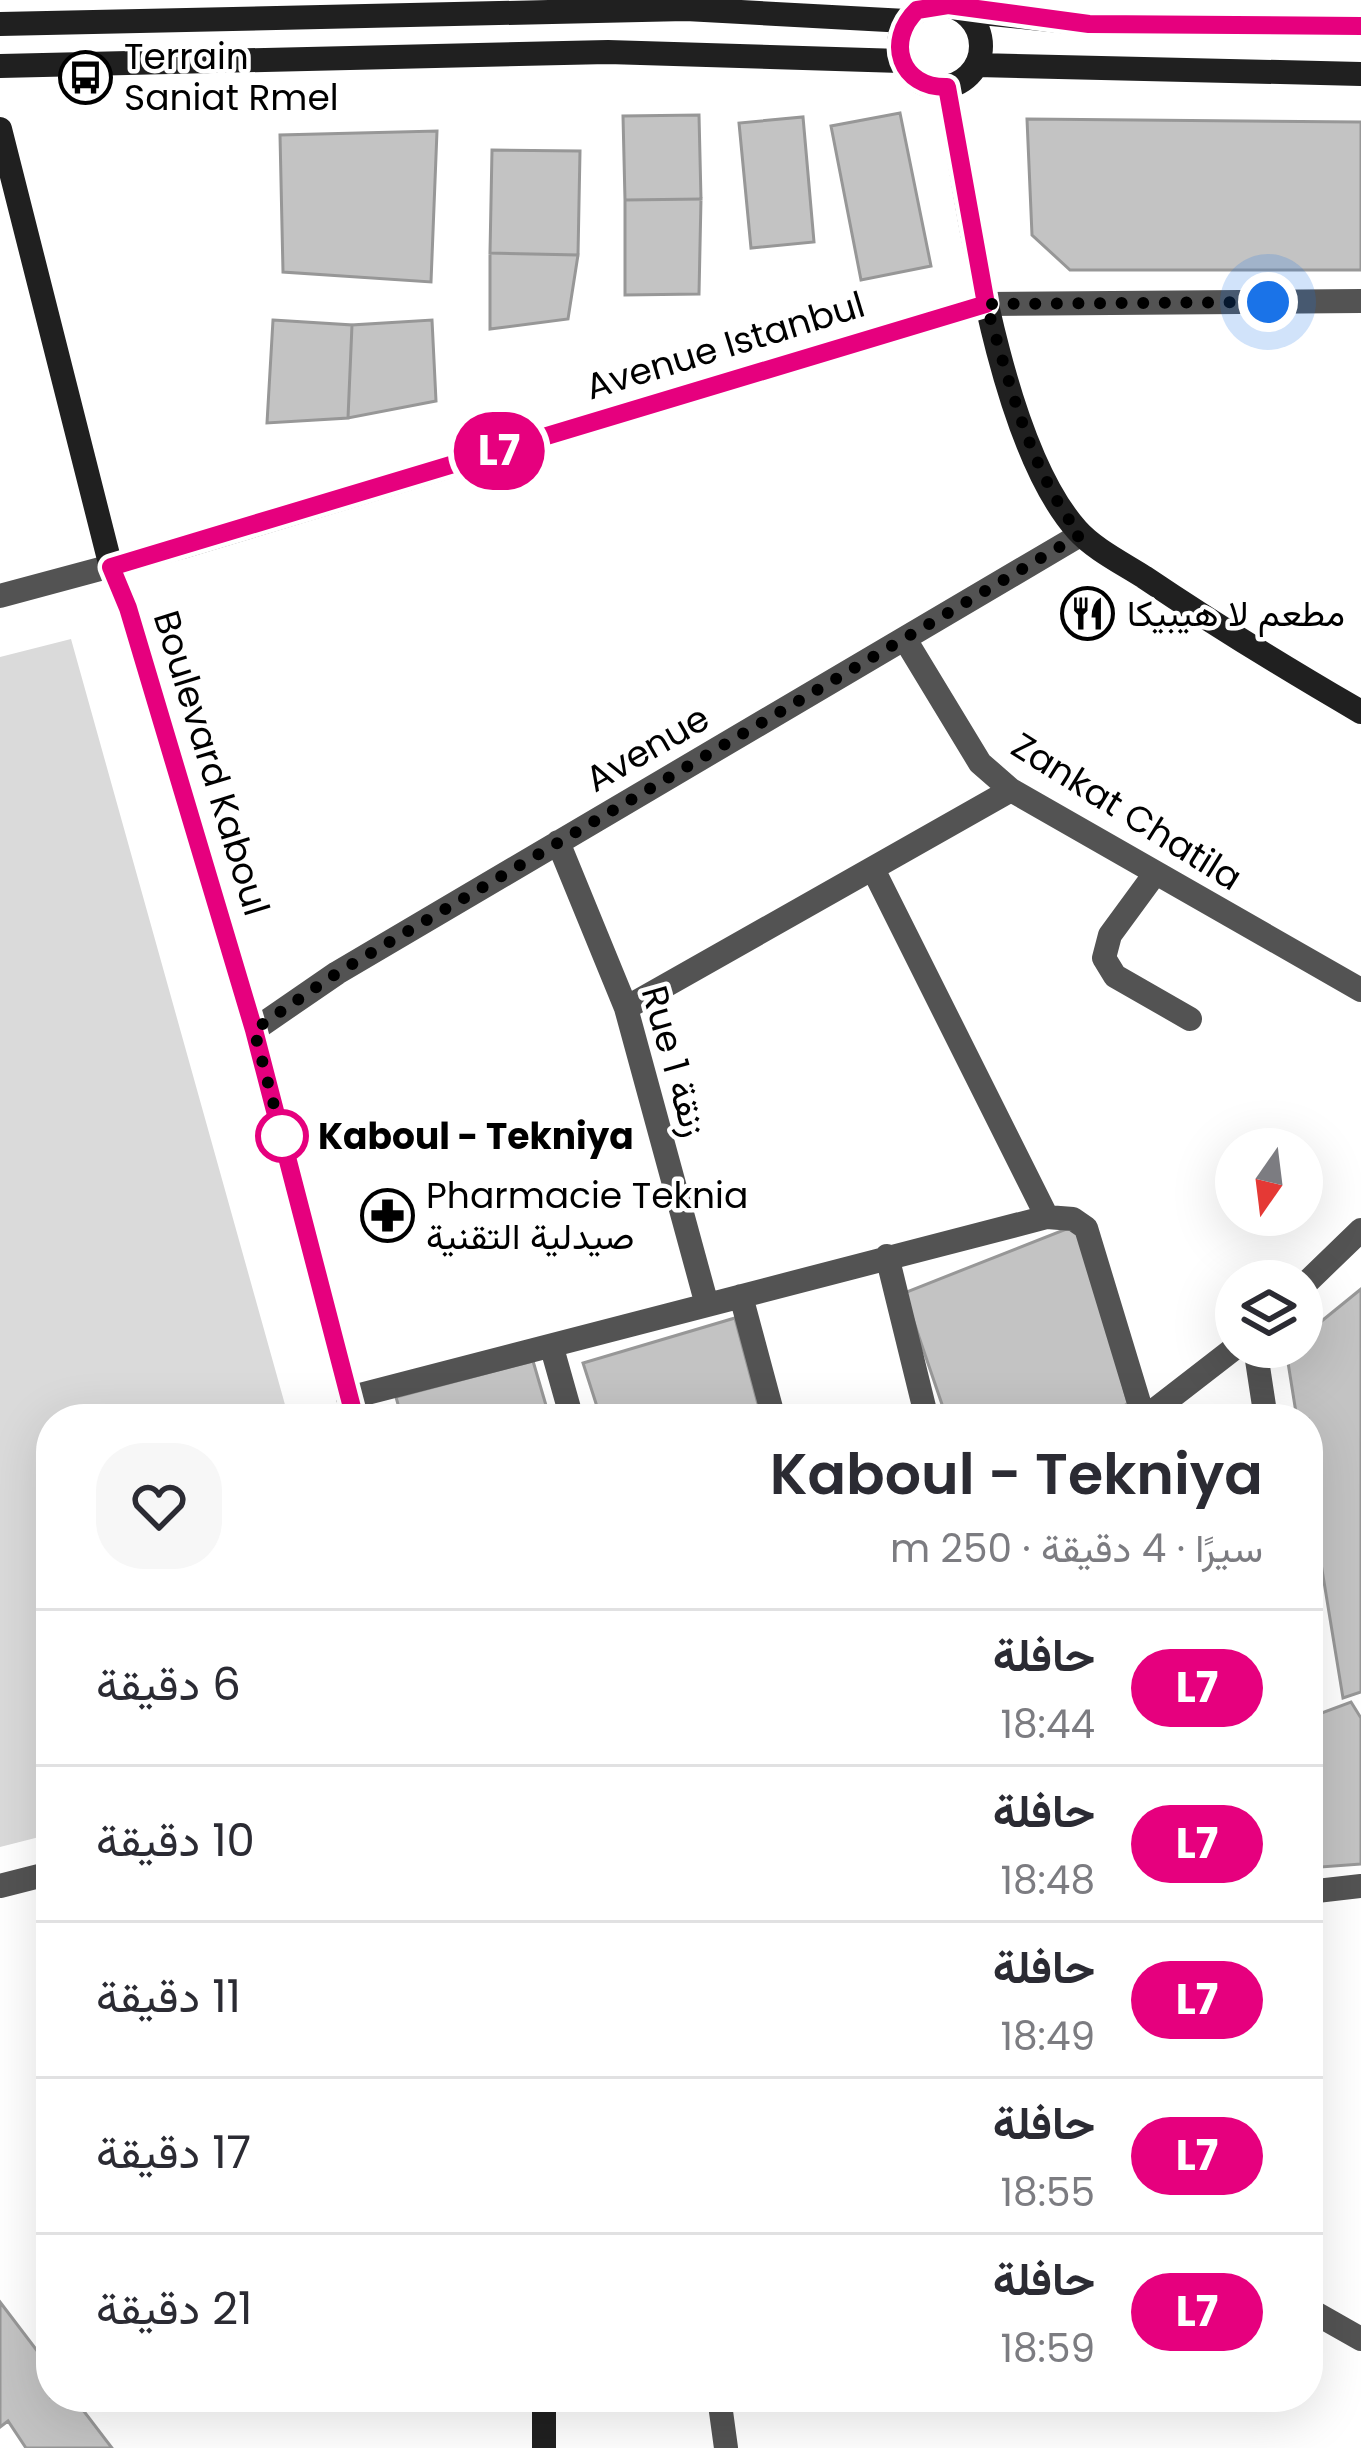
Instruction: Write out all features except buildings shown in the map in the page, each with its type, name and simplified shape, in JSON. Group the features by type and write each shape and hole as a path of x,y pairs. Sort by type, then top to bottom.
{"main road":[{"path":"1361,26 1089,24 932,5 906,21 900,33 901,61 919,82 947,87 977,65 1361,74"},
{"path":"0,24 686,9 906,21"},
{"path":"962,11 980,35 977,65"},
{"path":"0,67 608,52 901,61"},
{"path":"947,87 986,304 1035,462 1054,502 1080,535 1232,636 1361,712"},
{"name":"Boulevard Kaboul","path":"0,129 111,567 128,608 254,1030 351,1404"},
{"path":"544,2412 544,2448"}],"street":[{"name":"Avenue Istanbul","path":"0,596 111,567 986,304 1361,301"},
{"name":"Avenue","path":"254,1030 337,973 1080,535"},
{"name":"Zankat Chatila","path":"906,641 980,763 1011,790 1361,990"},
{"path":"626,1008 1011,790"},
{"name":"Rue 1 زنقة","path":"558,842 626,1008 707,1305"},
{"path":"874,871 1047,1217"},
{"path":"1154,875 1111,935 1104,958 1115,976 1190,1019"},
{"path":"365,1404 707,1305 1047,1217 1080,1222 1090,1237 1139,1404"},
{"path":"1323,1267 1361,1230"},
{"path":"887,1256 923,1404"},
{"path":"741,1296 770,1404"},
{"path":"552,1348 568,1404"},
{"path":"1162,1404 1215,1363"},
{"path":"1258,1368 1264,1404"},
{"path":"0,1886 36,1877"},
{"path":"1323,1890 1361,1886"},
{"path":"1323,2317 1361,2339"},
{"path":"721,2412 726,2448"}],"shaded area":[{"path":"71,639 285,1404 36,1404 36,1838 0,1847 0,657"}],"bus line":[{"name":"L7","path":"351,1404 242,988 128,608 111,567 986,304 947,87 919,82 901,61 900,33 917,10 948,5 962,11 1089,24 1361,26"}],"place":[{"name":"Terrain Saniat Rmel","path":"85,77"},
{"name":"مطعم لا هيبيكا","path":"1088,613"},
{"name":"Kaboul - Tekniya","path":"282,1136"},
{"name":"Pharmacie Teknia صيدلية التقنية","path":"387,1216"}],"route":[{"path":"282,1136 286,1151 254,1030 337,973 1080,535 1054,502 1035,462 986,304 1268,302"}]}
